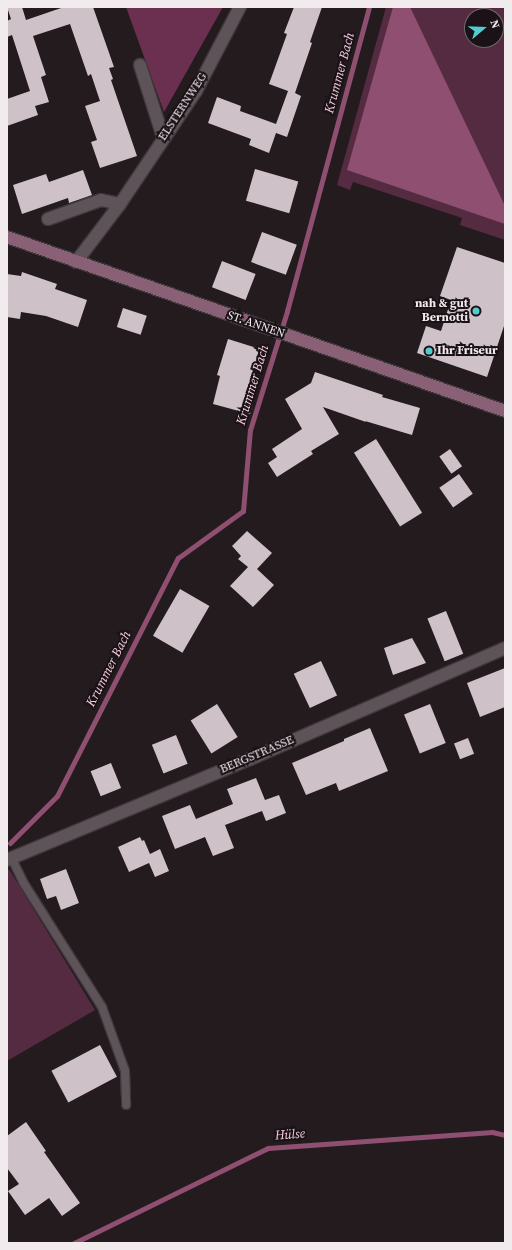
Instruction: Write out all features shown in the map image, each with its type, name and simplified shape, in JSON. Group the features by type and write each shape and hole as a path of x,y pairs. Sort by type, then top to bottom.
{"main road":[{"name":"ST. ANNEN","path":"7,237 505,411"}],"street":[{"name":"ELSTERNWEG","path":"76,262 120,204 163,137 196,91 240,7"},
{"path":"140,65 163,137"},
{"path":"48,219 101,200 120,204"},
{"name":"BERGSTRASSE","path":"9,860 250,759 505,648"}],"lane":[{"path":"9,860 102,1007 125,1071 126,1105"}],"shaded area":[{"path":"126,7 223,7 164,112"},
{"path":"386,7 505,7 505,240 460,225 462,218 353,182 350,190 337,185"},
{"path":"393,7 410,7 505,206 505,224 347,170"},
{"path":"9,869 95,1010 7,1061 7,870"}],"building":[{"path":"7,7 22,7 26,20 64,7 93,7 114,67 109,68 113,79 111,80 137,156 100,168 91,142 97,140 85,106 100,101 91,74 88,76 70,24 33,36 46,75 41,77 49,102 35,106 38,115 7,126 7,99 30,91 12,35 7,37 7,21 11,19"},
{"path":"294,7 322,7 310,42 312,43 295,93 301,96 287,137 276,133 269,153 249,145 251,139 208,123 217,97 241,106 240,111 276,124 288,91 269,84 287,34 284,33"},
{"path":"255,169 298,181 289,213 246,201"},
{"path":"83,170 92,195 69,203 68,198 22,214 13,185 46,174 49,182"},
{"path":"262,232 297,245 286,275 251,262"},
{"name":"nah & gut Bernotti","path":"457,247 505,263 505,323 487,377 417,353 426,326 441,331 451,300 440,296"},
{"path":"222,261 256,274 246,300 212,287"},
{"path":"22,272 57,284 55,289 87,300 78,327 46,316 21,312 20,319 7,317 7,274 21,276"},
{"path":"123,308 147,316 141,335 117,327"},
{"path":"228,339 260,349 246,393 255,395 250,414 213,404 220,376 217,375"},
{"path":"315,372 383,395 382,397 420,408 412,435 365,421 366,422 323,407 339,434 311,451 313,454 277,477 268,463 277,457 272,449 302,429 285,399 311,383"},
{"path":"376,439 422,513 400,527 354,453"},
{"path":"450,449 462,466 451,474 439,456"},
{"path":"459,474 473,494 453,507 439,488"},
{"path":"247,531 272,553 257,569 274,585 253,607 230,586 248,567 238,559 241,556 232,546"},
{"path":"180,589 209,606 182,653 153,636"},
{"path":"446,611 463,654 445,661 427,618"},
{"path":"412,638 426,663 393,675 384,648"},
{"path":"321,661 337,695 310,708 294,674"},
{"path":"505,668 505,707 480,717 467,683"},
{"path":"217,704 238,737 211,754 191,720"},
{"path":"430,704 446,743 420,753 404,714"},
{"path":"370,728 388,771 339,791 336,783 306,795 292,763 344,741 344,739"},
{"path":"176,735 188,764 164,773 152,745"},
{"path":"468,738 474,754 460,759 454,743"},
{"path":"111,763 121,788 101,796 91,771"},
{"path":"256,778 265,800 279,795 286,813 266,821 262,811 225,825 234,848 213,856 205,837 175,849 162,816 190,805 196,819 233,804 227,789"},
{"path":"140,837 142,841 144,840 150,854 160,849 169,871 155,877 149,863 129,872 118,847"},
{"path":"66,869 79,903 61,910 56,896 47,899 40,879"},
{"path":"100,1045 117,1077 68,1103 51,1071"},
{"path":"26,1122 46,1151 44,1152 80,1203 62,1216 49,1198 25,1215 8,1191 19,1184 7,1168 7,1136"}],"waterway":[{"name":"Krummer Bach","path":"10,843 57,796 178,558 243,511 250,430 287,311 369,7"},
{"name":"Hülse","path":"74,1243 268,1148 492,1132 505,1135"}],"place":[{"name":"nah & gut Bernotti","path":"476,311"},
{"name":"Ihr Friseur","path":"429,351"}]}
